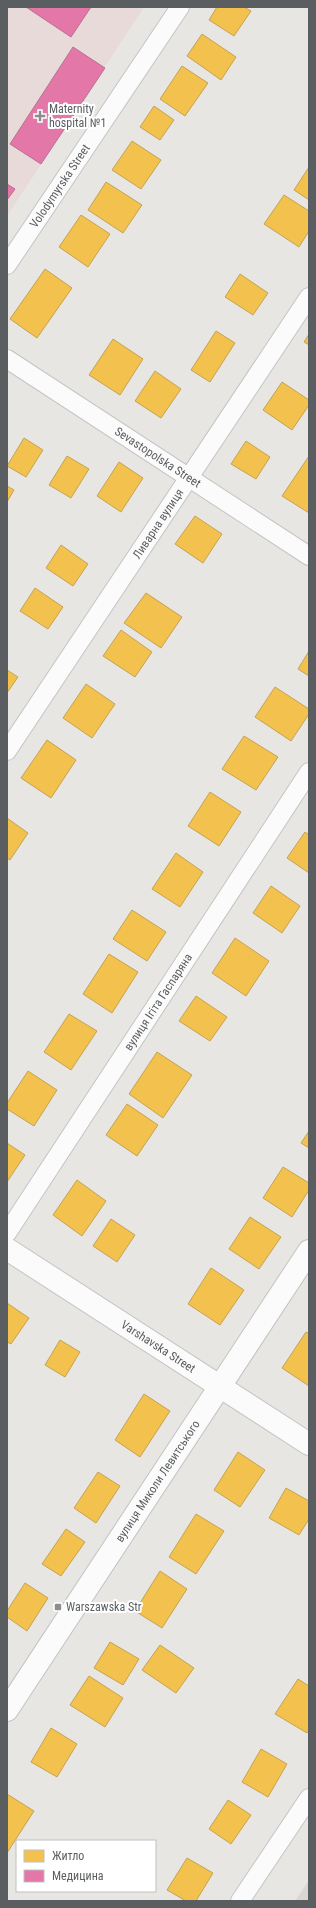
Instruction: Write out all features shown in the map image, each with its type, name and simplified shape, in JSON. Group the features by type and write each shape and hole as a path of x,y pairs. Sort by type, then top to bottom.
{"main road":[{"name":"Varshavska Street","path":"7,1249 309,1444"},
{"name":"вулиця Миколи Левитського","path":"7,1710 309,1251"}],"street":[{"name":"Volodymyrska Street","path":"7,265 180,7"},
{"name":"Ливарна вулиця","path":"7,751 309,297"},
{"name":"Sevastopolska Street","path":"7,359 309,556"},
{"name":"вулиця Ігіта Гаспаряна","path":"7,1233 309,772"},
{"path":"240,1901 309,1798"}],"shaded area":[{"name":"Maternity hospital №1","path":"7,7 144,7 7,216"},
{"path":"309,1880 309,1901 295,1901"}],"building: Житло":[{"path":"217,7 244,7 251,11 234,36 209,20"},
{"path":"202,34 236,57 221,80 187,56"},
{"path":"182,66 208,83 185,116 160,99"},
{"path":"154,106 174,120 160,140 140,127"},
{"path":"132,141 161,160 141,189 112,170"},
{"path":"309,167 309,200 294,190"},
{"path":"106,182 142,205 123,233 88,210"},
{"path":"284,195 309,211 309,231 299,247 264,224"},
{"path":"81,215 110,234 88,267 59,247"},
{"path":"45,269 72,288 37,338 10,319"},
{"path":"240,274 268,293 253,315 225,297"},
{"path":"216,331 235,343 210,382 191,370"},
{"path":"309,334 309,345 304,342"},
{"path":"113,339 143,359 120,395 89,375"},
{"path":"155,371 181,389 161,418 135,401"},
{"path":"282,382 309,400 309,405 292,430 263,410"},
{"path":"24,438 43,450 26,477 7,466"},
{"path":"246,441 270,457 256,479 231,464"},
{"path":"67,456 89,469 71,498 49,485"},
{"path":"309,456 309,513 282,496"},
{"path":"119,462 143,478 121,512 97,496"},
{"path":"7,486 14,490 7,502"},
{"path":"195,516 222,534 203,563 175,544"},
{"path":"61,545 88,564 73,586 46,568"},
{"path":"35,588 63,607 48,629 20,611"},
{"path":"146,593 182,617 161,648 124,623"},
{"path":"121,630 152,652 135,677 103,656"},
{"path":"309,651 309,676 298,669"},
{"path":"7,670 18,677 7,693"},
{"path":"86,684 115,704 92,738 63,718"},
{"path":"275,687 309,709 309,714 291,741 255,717"},
{"path":"244,736 278,757 256,790 222,769"},
{"path":"47,740 76,760 51,798 21,778"},
{"path":"210,792 241,812 219,846 188,826"},
{"path":"7,818 28,833 10,860 7,858"},
{"path":"305,832 309,835 309,873 287,858"},
{"path":"176,853 203,872 180,907 152,889"},
{"path":"271,886 300,906 282,933 253,913"},
{"path":"132,910 166,932 147,961 113,939"},
{"path":"235,938 269,961 246,996 212,973"},
{"path":"109,954 138,972 112,1013 83,994"},
{"path":"196,996 227,1017 210,1041 179,1021"},
{"path":"69,1014 97,1031 71,1070 44,1052"},
{"path":"157,1052 192,1075 163,1118 129,1094"},
{"path":"28,1071 57,1090 34,1126 7,1109 7,1103"},
{"path":"127,1104 158,1125 137,1156 106,1135"},
{"path":"309,1131 309,1148 301,1143"},
{"path":"7,1143 25,1155 7,1182"},
{"path":"283,1167 309,1183 309,1190 292,1217 263,1198"},
{"path":"77,1180 106,1201 82,1236 53,1215"},
{"path":"250,1217 281,1237 259,1269 229,1249"},
{"path":"111,1219 135,1235 117,1262 93,1246"},
{"path":"211,1268 244,1290 220,1325 188,1304"},
{"path":"7,1303 29,1318 11,1344 7,1342"},
{"path":"306,1332 309,1334 309,1386 282,1368"},
{"path":"60,1340 80,1352 65,1377 45,1365"},
{"path":"144,1394 170,1411 140,1457 115,1440"},
{"path":"238,1452 265,1470 240,1507 214,1490"},
{"path":"98,1472 120,1486 96,1523 74,1508"},
{"path":"286,1488 309,1501 309,1519 299,1535 269,1518"},
{"path":"196,1514 224,1531 196,1574 169,1557"},
{"path":"66,1529 85,1542 61,1576 42,1564"},
{"path":"160,1571 187,1589 162,1628 135,1611"},
{"path":"25,1583 48,1598 27,1631 7,1617 7,1611"},
{"path":"110,1642 139,1659 123,1685 94,1668"},
{"path":"160,1645 194,1668 176,1693 142,1670"},
{"path":"89,1676 123,1698 105,1727 70,1705"},
{"path":"298,1679 309,1686 309,1730 307,1733 275,1714"},
{"path":"51,1728 77,1744 57,1777 31,1762"},
{"path":"261,1749 287,1764 268,1797 242,1782"},
{"path":"7,1794 34,1811 7,1853"},
{"path":"228,1800 251,1815 231,1844 209,1829"},
{"path":"187,1858 213,1873 196,1901 186,1901 167,1890"}],"building: Медицина":[{"path":"26,7 91,7 71,37"},
{"path":"73,47 105,68 41,164 10,144"},
{"path":"7,184 15,189 7,200"}],"place":[{"name":"Maternity hospital №1","path":"40,116"},
{"name":"Warszawska Str","path":"58,1607"}]}
